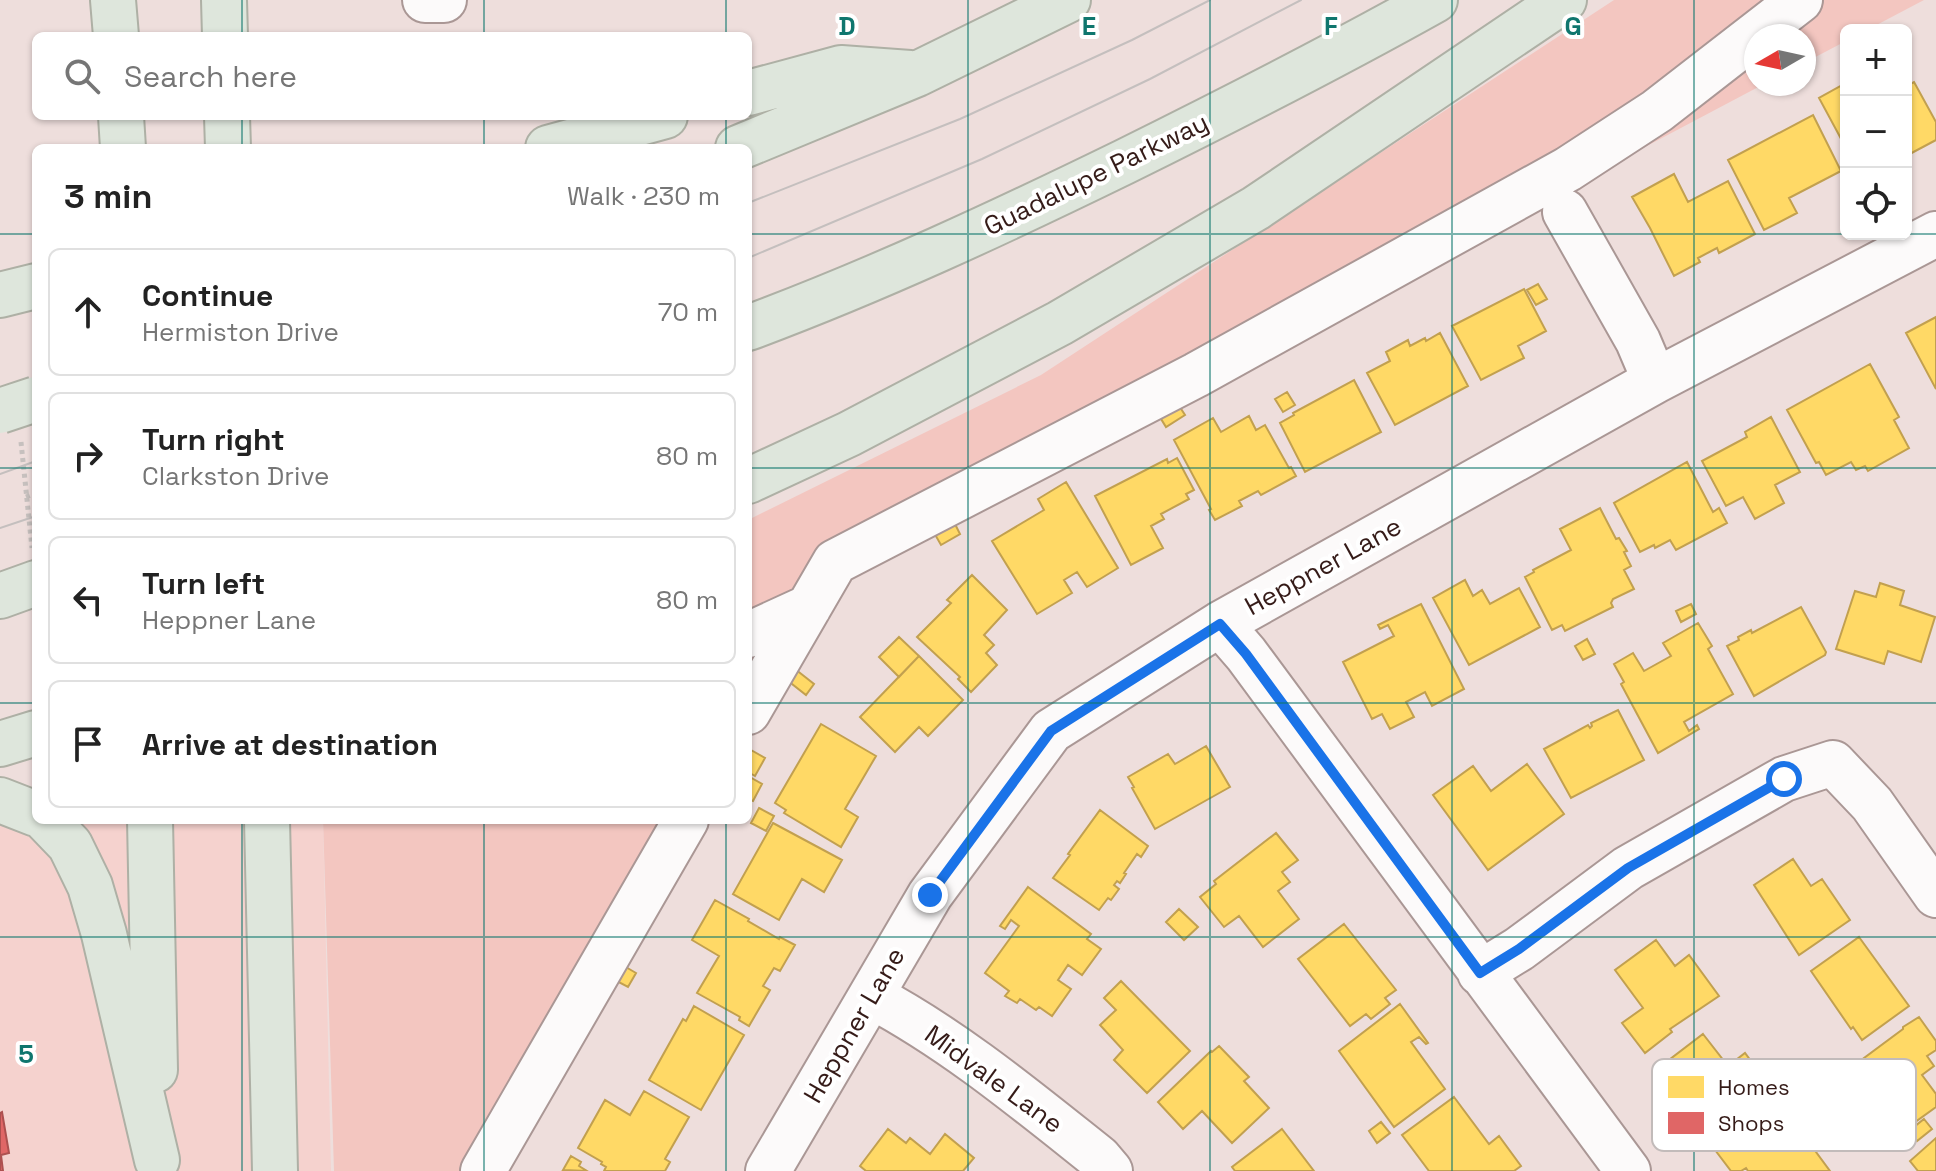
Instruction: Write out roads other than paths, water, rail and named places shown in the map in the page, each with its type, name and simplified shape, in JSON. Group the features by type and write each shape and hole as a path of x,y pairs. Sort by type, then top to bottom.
{"highway":[{"path":"113,0 116,32"},
{"path":"224,0 225,32"},
{"path":"748,144 917,74 1068,0"},
{"name":"Guadalupe Parkway","path":"752,326 938,250 1059,193 1228,111 1435,0"},
{"path":"752,479 849,434 977,368 1256,208 1564,0"},
{"path":"752,92 841,68 917,74"},
{"path":"121,120 123,144"},
{"path":"227,120 228,144"},
{"path":"563,144 650,120"},
{"path":"0,596 32,570"},
{"path":"0,744 32,734"},
{"path":"0,800 32,812"},
{"path":"50,824 70,845 90,886 104,934 157,1166"},
{"path":"150,824 157,1166"},
{"path":"267,824 275,1171"}],"street":[{"path":"425,0 444,0"},
{"path":"752,705 835,562 1196,375 1568,169 1657,111 1800,0"},
{"path":"1565,212 1638,341 1655,381"},
{"name":"Heppner Lane","path":"768,1171 930,895 1051,731 1220,624 1655,381 1936,234"},
{"path":"752,633 809,607"},
{"path":"1220,624 1246,654 1628,1171"},
{"path":"1480,973 1519,949 1628,868 1784,779 1833,763 1872,804 1936,895"},
{"path":"483,1171 684,824"},
{"name":"Midvale Lane","path":"871,996 907,1015 995,1075 1099,1158 1110,1171"}],"tram line":[{"path":"752,201 960,119 1132,40 1210,0"},
{"path":"752,256 982,159 1150,79 1301,0"},
{"path":"0,474 32,462"},
{"path":"0,528 32,517"}]}
